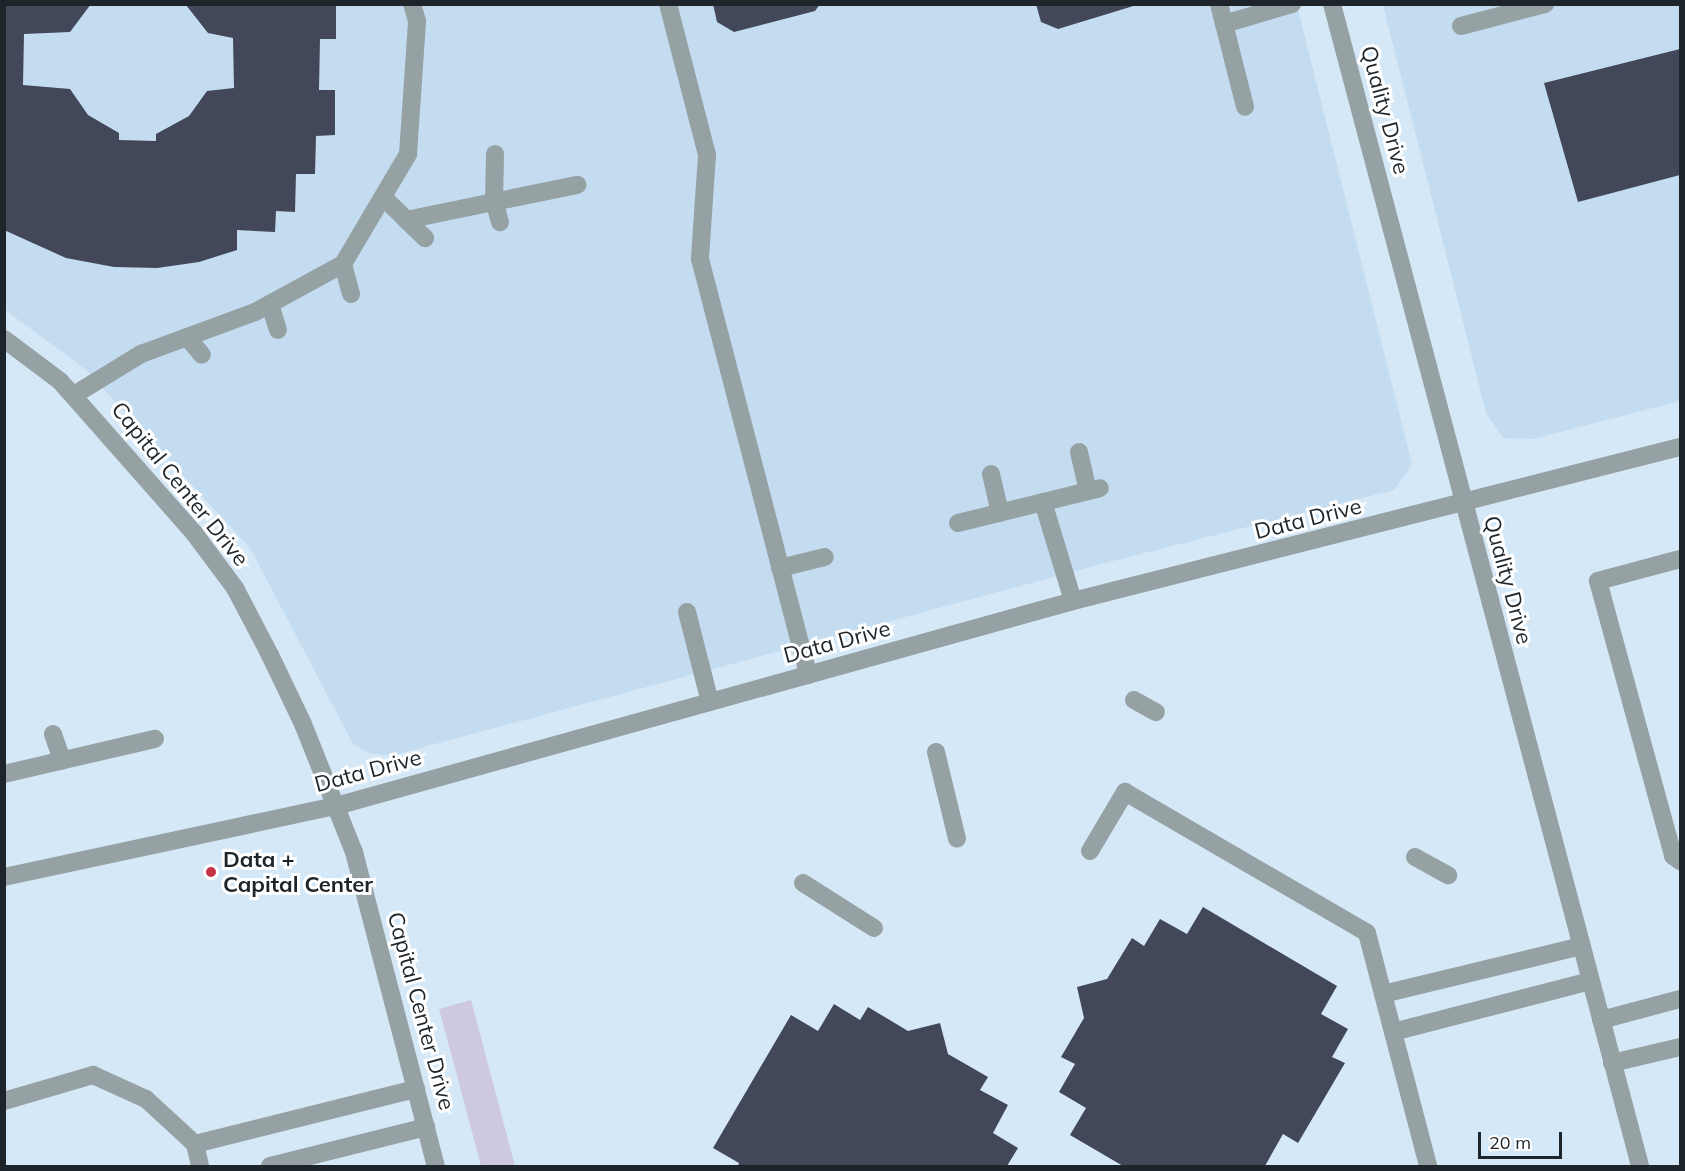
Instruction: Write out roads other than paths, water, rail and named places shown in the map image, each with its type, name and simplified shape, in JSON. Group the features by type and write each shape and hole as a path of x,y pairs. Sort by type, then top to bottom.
{"street":[{"path":"74,395 141,354 270,304 343,264 408,154 417,21 412,4"},
{"path":"668,4 707,155 700,259 808,675"},
{"path":"1219,4 1245,107"},
{"path":"1224,24 1292,4"},
{"name":"Quality Drive","path":"1332,4 1640,1167"},
{"path":"1461,26 1545,4"},
{"path":"495,154 494,200 500,222"},
{"path":"406,220 494,200 577,185"},
{"path":"383,197 425,238"},
{"path":"343,264 351,294"},
{"path":"270,304 278,330"},
{"path":"187,337 202,355"},
{"name":"Capital Center Drive","path":"4,339 74,395 194,533 235,588 303,724 354,852 436,1167"},
{"name":"Data Drive","path":"4,877 336,806 1073,601 1463,505 1680,447"},
{"path":"958,523 1094,489 1079,452"},
{"path":"991,474 1000,513"},
{"path":"1044,502 1073,601"},
{"path":"780,568 825,557"},
{"path":"1680,559 1598,581 1673,856 1680,861"},
{"path":"687,612 711,702"},
{"path":"1134,700 1156,712"},
{"path":"53,734 62,760"},
{"path":"4,774 154,739"},
{"path":"936,752 957,839"},
{"path":"1090,851 1125,792 1367,933 1428,1167"},
{"path":"1415,857 1448,875"},
{"path":"803,883 874,928"},
{"path":"1383,994 1581,946"},
{"path":"1393,1032 1590,981"},
{"path":"1600,1020 1680,999"},
{"path":"1612,1064 1680,1047"},
{"path":"4,1101 93,1075 147,1099 195,1144 200,1167"},
{"path":"195,1144 416,1089"},
{"path":"270,1167 426,1127"}],"place":[{"name":"Data + Capital Center","path":"211,872"}]}
